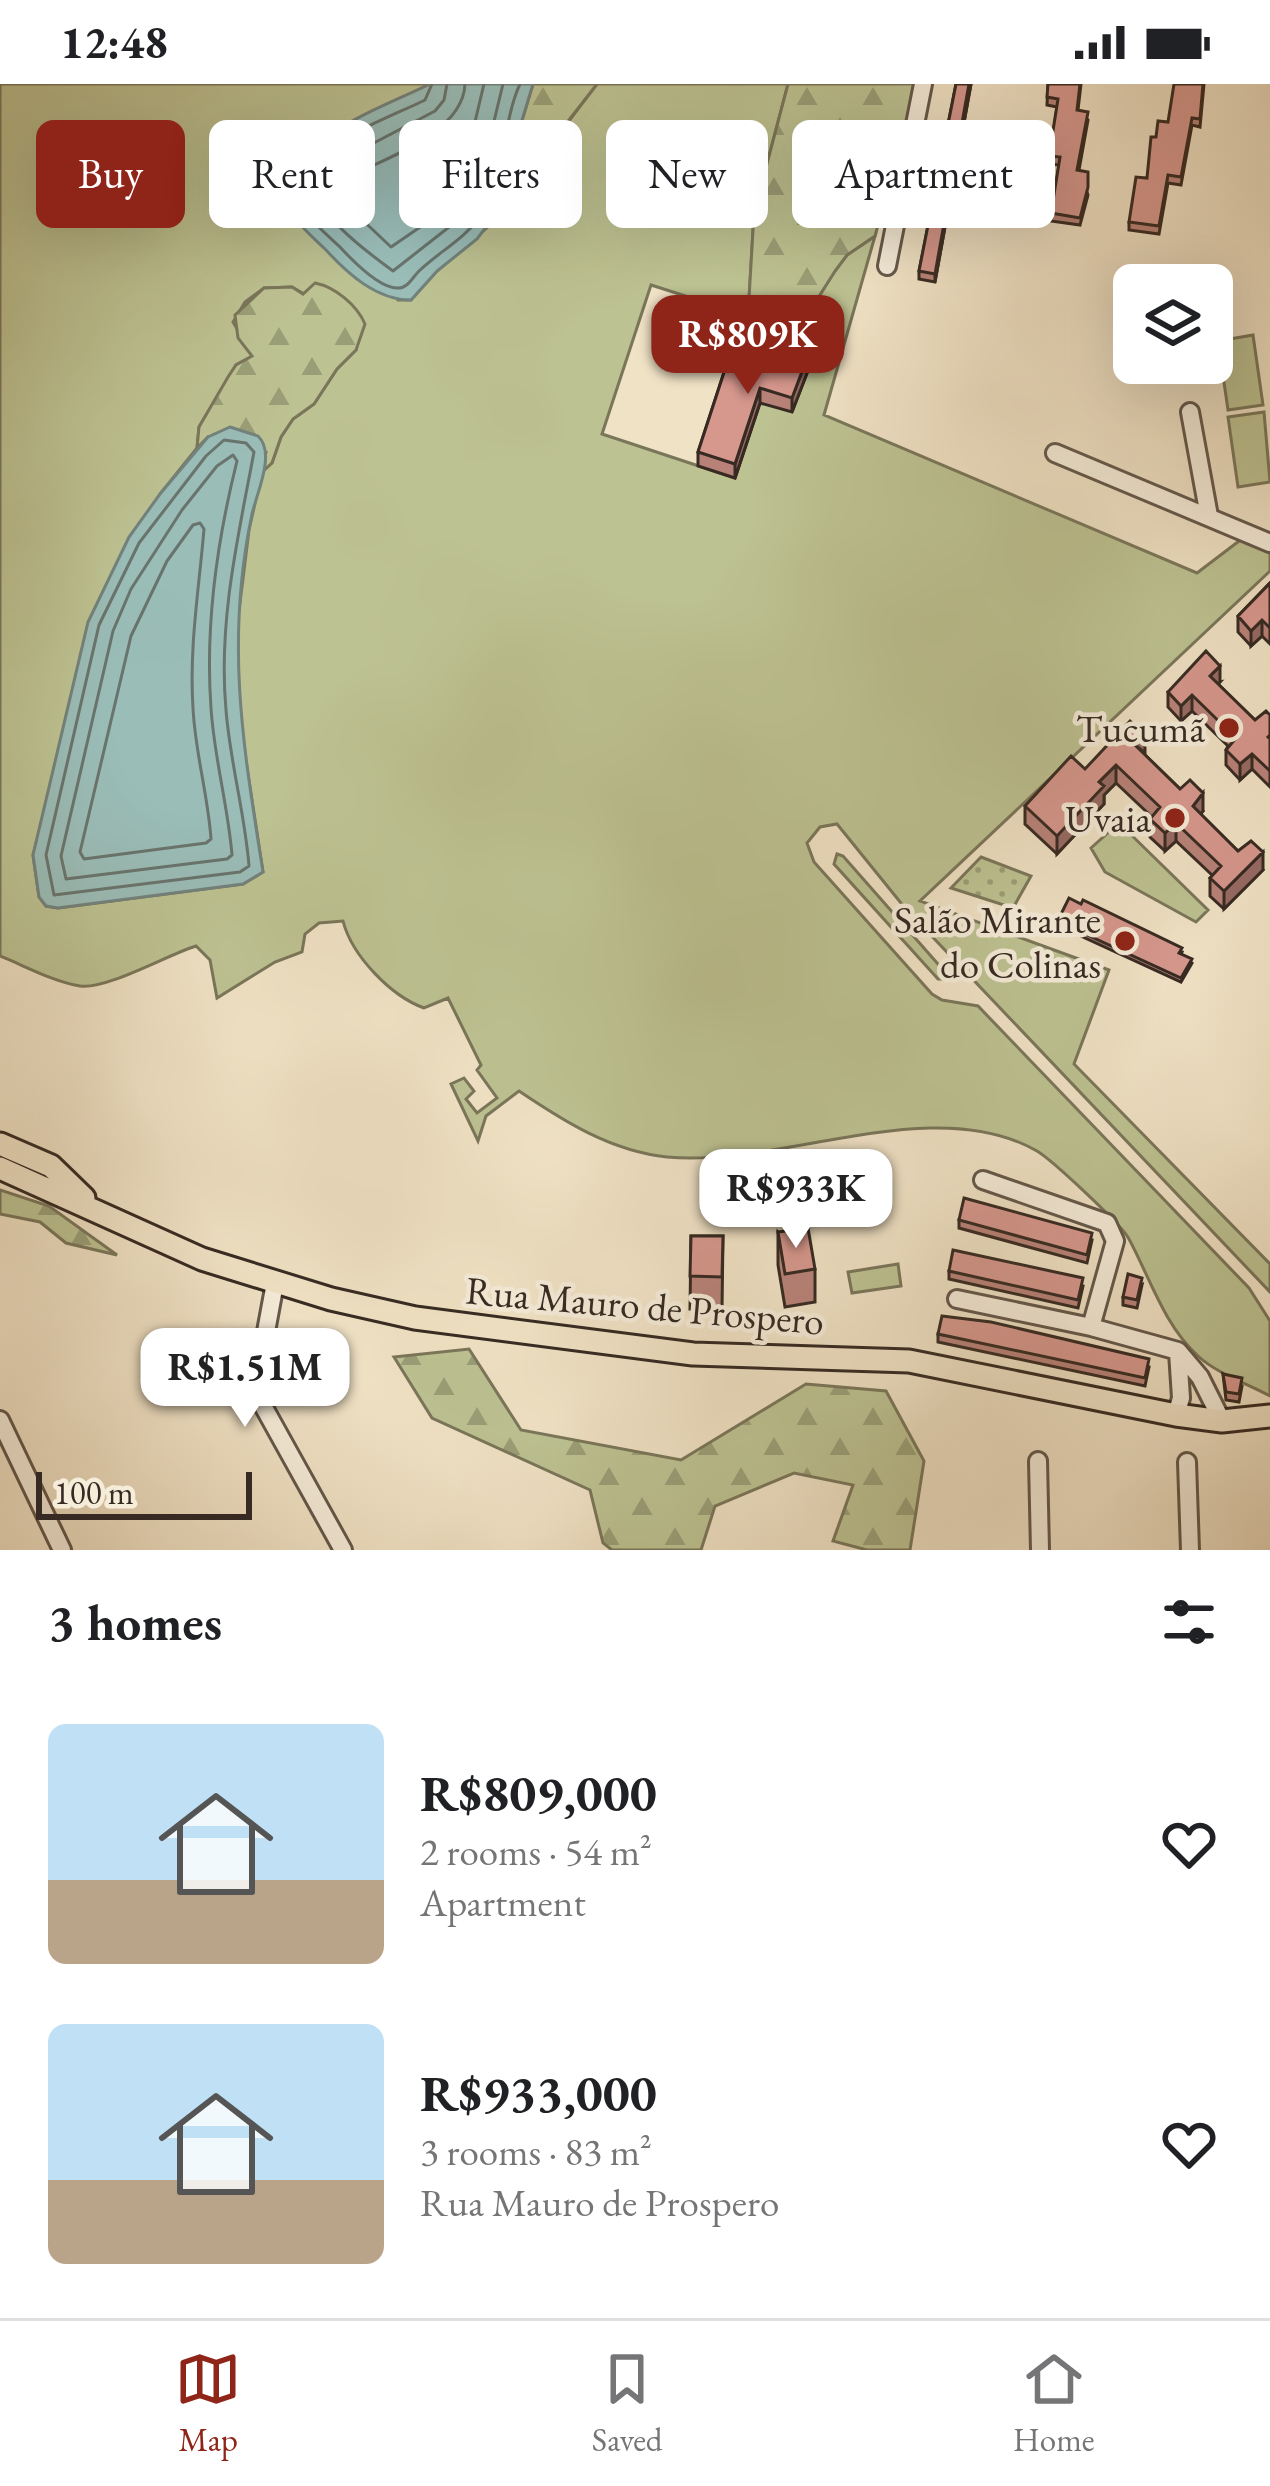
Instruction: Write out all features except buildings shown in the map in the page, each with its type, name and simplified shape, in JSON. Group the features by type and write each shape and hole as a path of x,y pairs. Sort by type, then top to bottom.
{"main road":[{"name":"Rua Mauro de Prospero","path":"0,1144 51,1166 98,1211"},
{"name":"Rua Mauro de Prospero","path":"0,1168 202,1259 274,1283 415,1318 693,1354 909,1361 1177,1415 1222,1421 1270,1416"}],"street":[{"path":"887,266 923,84"},
{"path":"1190,412 1209,516"},
{"path":"1055,453 1270,543"},
{"path":"983,1180 1107,1222 1115,1241 1091,1327"},
{"path":"274,1283 260,1364 262,1404 343,1550"},
{"path":"957,1299 1178,1351 1200,1377 1222,1421"},
{"path":"1177,1415 1178,1351"},
{"path":"0,1420 62,1550"},
{"path":"1038,1461 1040,1550"},
{"path":"1187,1462 1190,1550"}],"green space":[{"path":"0,84 430,84 360,120 209,120 209,228 356,228 398,300 411,300 487,228 582,228 582,120 570,120 597,84 788,84 768,160 768,120 606,120 606,228 753,228 748,316 651,285 602,434 735,478 768,377 847,255 875,236 824,415 1197,573 1243,538 1270,548 1270,571 920,901 1109,970 1074,1064 1270,1264 1270,1292 905,908 837,824 820,827 807,843 814,862 932,994 978,1006 1249,1288 1270,1321 1270,1396 1198,1356 1167,1316 1129,1239 1114,1221 1037,1151 996,1134 904,1129 758,1152 667,1157 608,1142 519,1091 486,1116 478,1141 451,1084 464,1078 474,1091 466,1099 477,1113 497,1098 477,1070 481,1065 448,998 424,1008 399,994 364,961 343,921 319,923 305,934 302,952 275,962 217,998 210,960 196,946 91,986 60,981 0,956","holes":["292,287 356,350 281,437 272,463 262,472 249,530 238,619 238,708 263,872 243,884 46,906 39,897 33,855 51,785 160,494 197,448 199,427 236,365 253,356 233,322 245,302 264,288"]},
{"path":"533,84 597,84 569,120 522,120"},
{"path":"788,84 918,84 908,120 792,120 792,228 877,228 875,236 847,255 768,377 698,466 748,316 753,228 768,228 768,160"},
{"path":"315,283 338,293 361,317 365,324 356,350 314,404 293,419 272,463 262,472 266,452 208,437 197,448 199,427 228,377 236,365 252,356 238,338 235,315 264,288 292,287 303,294"},
{"path":"1253,335 1263,405 1228,410 1224,384 1233,384 1233,338"},
{"path":"1264,412 1270,482 1238,487 1228,417"},
{"path":"1119,823 1208,910 1196,922 1105,872 1091,848"},
{"path":"837,854 945,972 944,979 938,979 834,864"},
{"path":"981,857 1031,876 1013,908 951,888"},
{"path":"0,1190 49,1206 117,1255 66,1243 40,1222 0,1214"},
{"path":"898,1264 901,1286 852,1293 848,1272"},
{"path":"469,1349 521,1430 681,1460 806,1384 886,1391 924,1461 910,1550 867,1550 833,1541 853,1485 794,1473 715,1506 701,1550 612,1550 603,1543 590,1490 432,1418 394,1357"}],"water":[{"path":"430,84 533,84 522,120 399,120 399,228 485,228 411,300 387,296 364,284 304,228 375,228 375,120 354,120"},
{"path":"230,427 258,436 265,452 244,561 238,650 244,737 263,872 243,884 46,906 39,897 33,855 88,622 129,537 160,494 208,437"}],"place":[{"name":"Tucumã","path":"1229,728"},
{"name":"Uvaia","path":"1175,818"},
{"name":"Salão Mirante do Colinas","path":"1125,941"}]}
